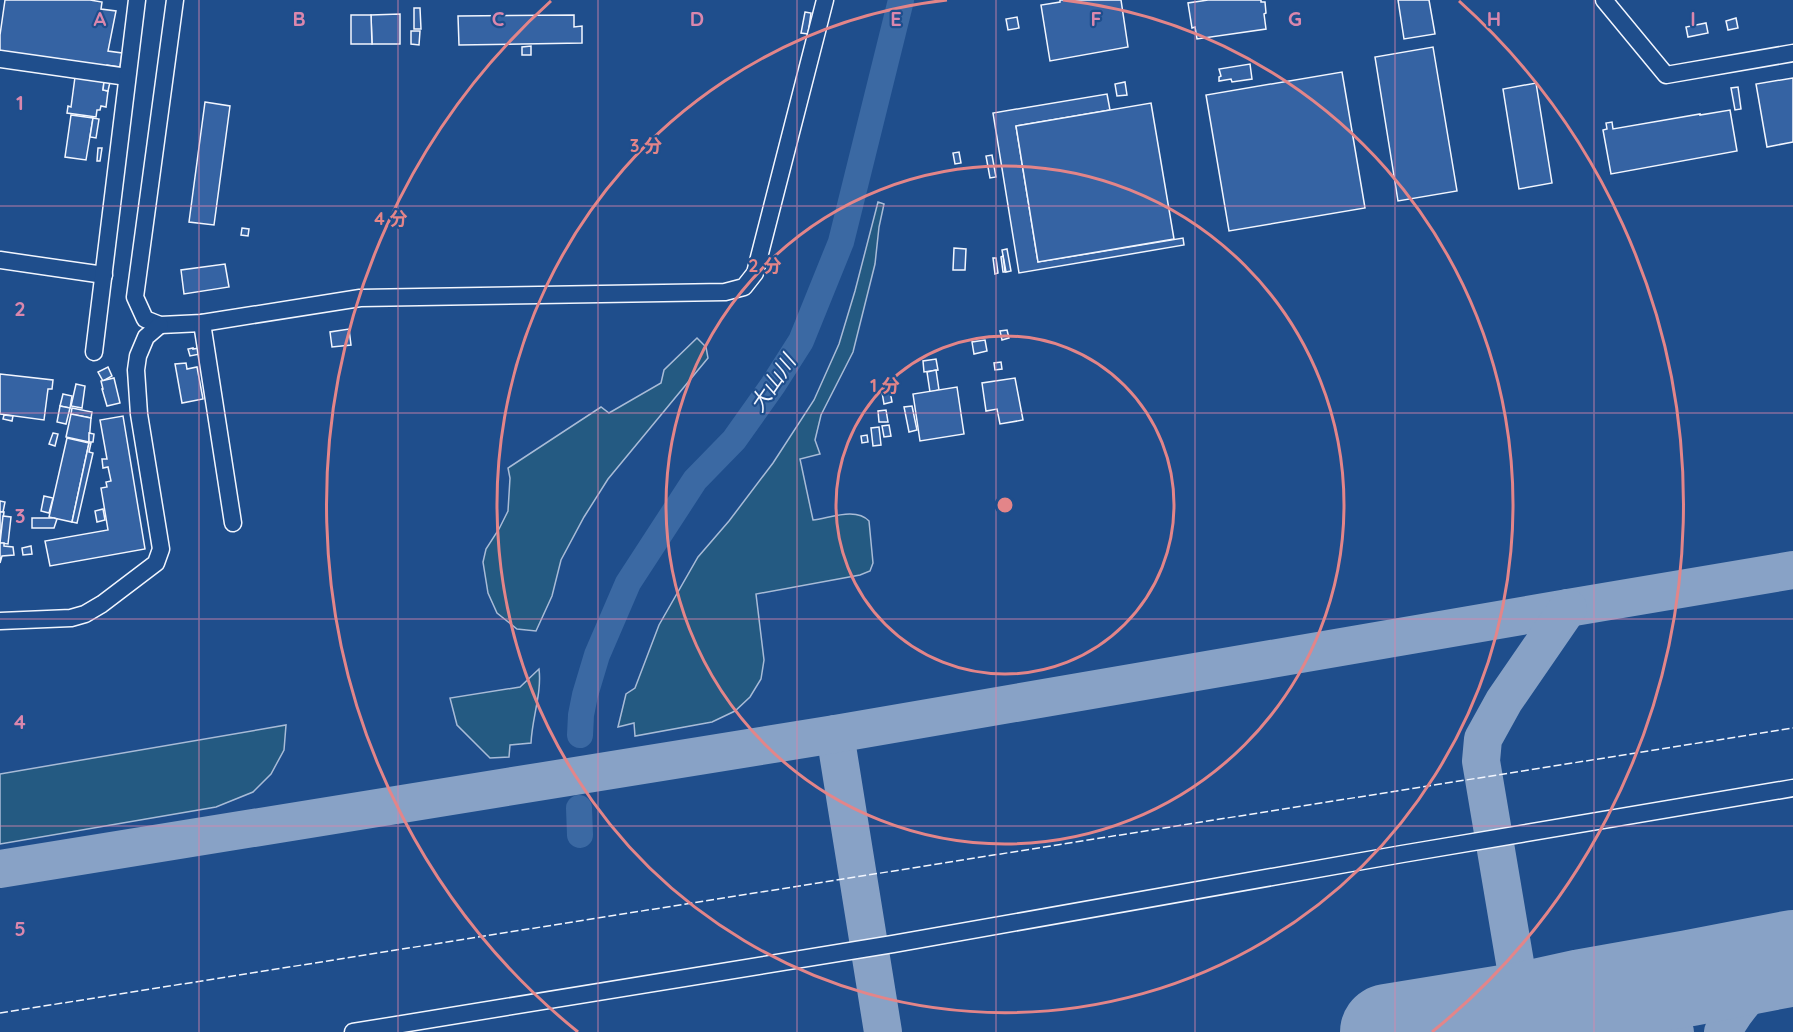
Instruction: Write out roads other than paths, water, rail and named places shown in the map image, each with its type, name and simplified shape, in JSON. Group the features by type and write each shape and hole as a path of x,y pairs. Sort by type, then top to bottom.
{"street":[{"path":"94,352 137,0"},
{"path":"175,0 135,297 145,319 160,325 202,323 360,297 725,292 744,287 755,273 825,0"},
{"path":"1604,0 1666,75 1793,53"},
{"path":"0,59 127,77"},
{"path":"0,260 104,274"},
{"path":"202,323 233,523"},
{"path":"0,621 71,618 85,614 156,563 161,549 140,414 136,370 138,356 146,337 160,325"},
{"path":"353,1032 893,944 1793,788"}],"waterway":[{"name":"大山川","path":"580,735 585,695 597,655 628,583 695,480 734,440 801,341 841,242 901,0"},
{"name":"大山川","path":"579,808 580,835"}]}
